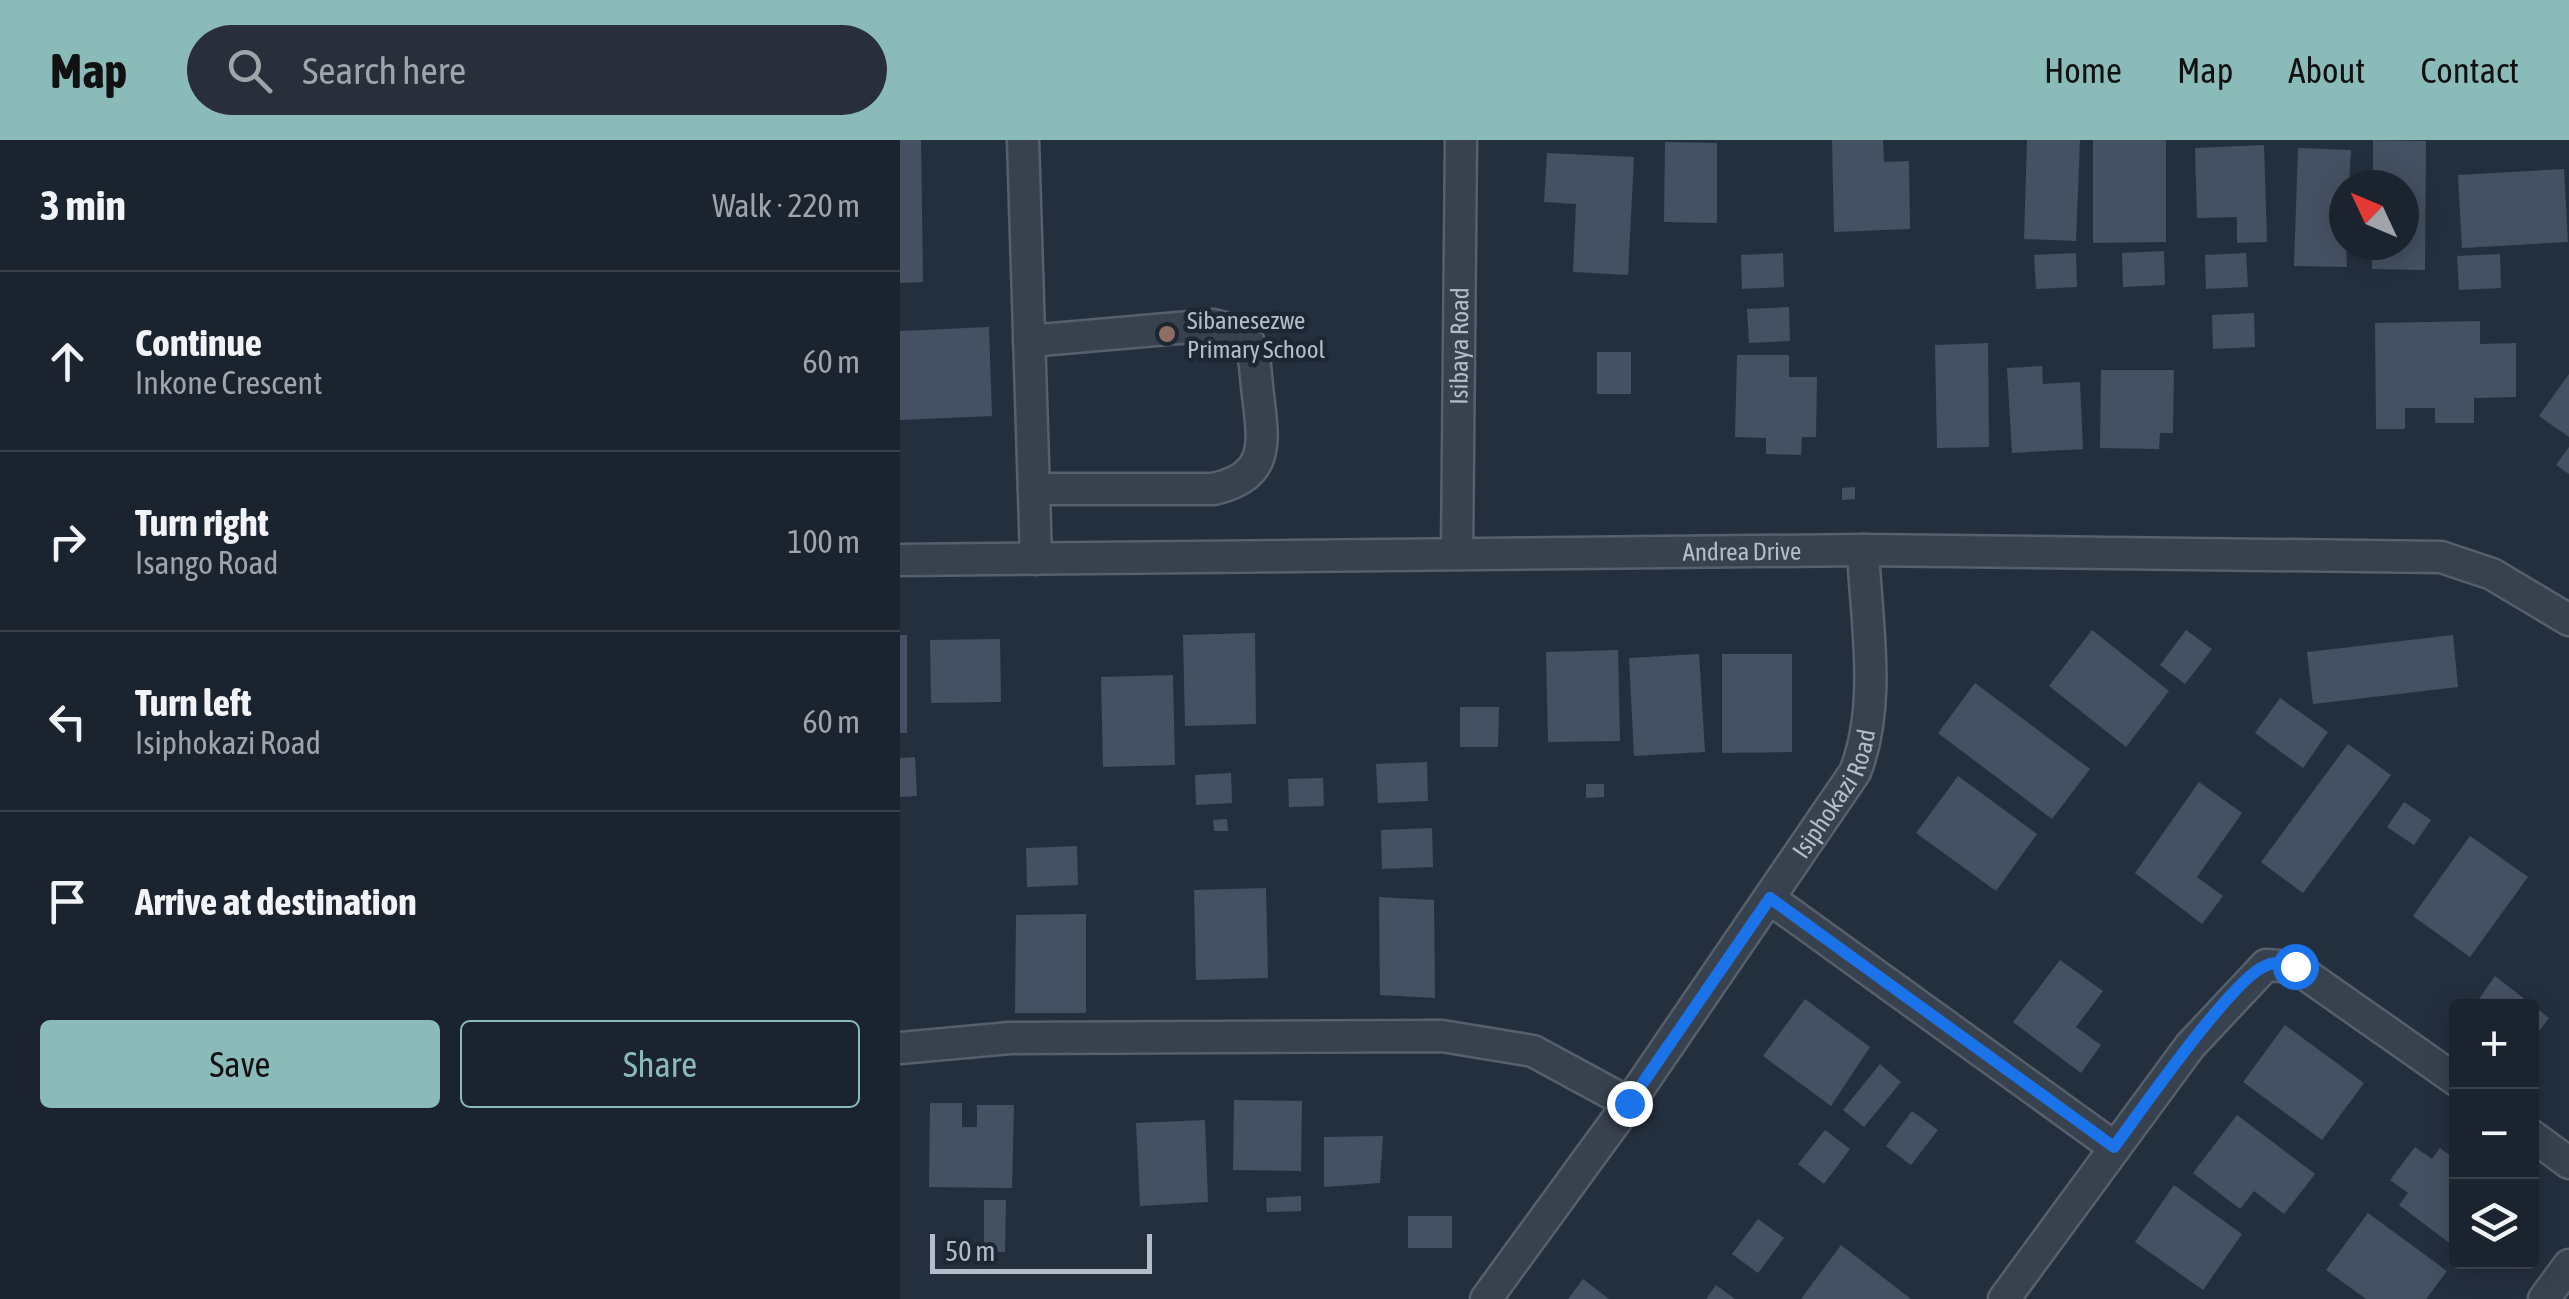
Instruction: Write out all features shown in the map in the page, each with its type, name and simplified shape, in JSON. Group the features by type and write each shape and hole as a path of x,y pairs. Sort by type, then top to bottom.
{"street":[{"path":"1023,140 1036,559"},
{"name":"Isibaya Road","path":"1457,554 1461,140"},
{"path":"1029,341 1213,325 1229,328 1246,338 1253,353 1264,448 1253,471 1234,485 1213,489 1034,489"},
{"name":"Andrea Drive","path":"900,560 1863,550 2441,557 2492,574 2569,620"},
{"name":"Isiphokazi Road","path":"1486,1299 1629,1103 1844,792 1865,747 1870,714 1863,550"},
{"path":"1770,898 2114,1147"},
{"path":"2004,1299 2190,1046 2266,964 2295,966 2449,1075"},
{"path":"900,1048 1010,1038 1442,1036 1533,1051 1629,1103"},
{"path":"2539,1140 2569,1163"},
{"path":"2544,1299 2569,1265"}],"building":[{"path":"900,140 921,140 923,282 900,283"},
{"path":"1832,140 1883,140 1884,162 1909,161 1910,229 1834,232"},
{"path":"2027,140 2080,140 2076,241 2024,239"},
{"path":"2093,140 2166,140 2166,242 2093,243"},
{"path":"2373,140 2426,141 2425,270 2372,269 2372,260 2419,260 2419,170 2373,170"},
{"path":"1665,142 1717,143 1717,223 1664,222"},
{"path":"2264,145 2267,242 2237,243 2237,217 2197,218 2195,148"},
{"path":"2298,148 2351,150 2350,170 2329,170 2329,260 2347,260 2347,267 2294,266"},
{"path":"1547,153 1634,157 1628,275 1573,272 1576,204 1544,202"},
{"path":"2564,169 2568,242 2462,248 2458,175"},
{"path":"2164,251 2165,285 2123,287 2122,253"},
{"path":"1783,253 1784,287 1742,289 1741,255"},
{"path":"2076,253 2077,287 2036,289 2034,255"},
{"path":"2246,253 2248,287 2206,289 2205,255"},
{"path":"2500,254 2501,288 2459,290 2457,256"},
{"path":"1789,307 1790,341 1749,343 1747,309"},
{"path":"2254,313 2255,347 2213,349 2212,315"},
{"path":"2480,321 2480,344 2516,343 2516,397 2474,398 2474,423 2435,423 2435,408 2405,408 2405,429 2376,429 2375,323"},
{"path":"989,327 992,416 900,420 900,331"},
{"path":"1988,343 1989,447 1937,448 1935,345"},
{"path":"1597,352 1631,352 1631,394 1597,394"},
{"path":"1737,355 1789,355 1789,377 1817,377 1816,437 1802,437 1801,455 1766,454 1766,438 1735,437"},
{"path":"2042,366 2043,384 2080,382 2083,449 2012,453 2007,368"},
{"path":"2101,370 2174,370 2173,433 2160,433 2159,449 2100,448"},
{"path":"2569,374 2569,437 2539,416"},
{"path":"2569,447 2569,474 2556,465"},
{"path":"1855,487 1855,499 1842,500 1842,488"},
{"path":"2092,630 2169,691 2126,747 2049,686"},
{"path":"2186,630 2212,649 2185,684 2160,665"},
{"path":"1255,633 1256,724 1185,726 1183,635"},
{"path":"900,635 907,635 907,733 900,733"},
{"path":"2453,635 2458,687 2313,704 2307,652"},
{"path":"1000,639 1001,702 931,703 930,640"},
{"path":"1618,650 1620,741 1548,742 1546,652"},
{"path":"1699,654 1705,752 1634,756 1629,658"},
{"path":"1722,654 1792,654 1792,752 1722,753"},
{"path":"1173,675 1175,765 1103,767 1101,677"},
{"path":"1975,683 2090,769 2052,819 1938,733"},
{"path":"2280,698 2328,732 2303,768 2255,733"},
{"path":"1460,707 1499,707 1498,747 1460,747"},
{"path":"2348,744 2391,775 2303,893 2261,862"},
{"path":"915,757 917,796 900,797 900,758"},
{"path":"1427,762 1428,801 1378,803 1376,764"},
{"path":"1231,773 1232,803 1196,805 1195,775"},
{"path":"1958,776 2037,834 1996,891 1916,833"},
{"path":"1323,778 1324,806 1289,807 1288,779"},
{"path":"2199,782 2242,813 2197,877 2223,896 2202,924 2135,873"},
{"path":"1586,784 1604,784 1604,797 1586,798"},
{"path":"2404,802 2431,820 2414,845 2387,827"},
{"path":"1227,819 1228,831 1214,831 1213,820"},
{"path":"1432,828 1433,867 1382,869 1381,830"},
{"path":"2470,836 2528,877 2470,957 2413,916"},
{"path":"1077,846 1078,885 1027,887 1026,848"},
{"path":"1266,888 1268,978 1196,980 1194,890"},
{"path":"1379,897 1434,900 1435,998 1380,995"},
{"path":"1086,914 1086,1013 1015,1013 1016,915"},
{"path":"2060,960 2103,991 2076,1027 2101,1045 2081,1073 2013,1022"},
{"path":"2495,976 2525,999 2479,999"},
{"path":"1805,999 1870,1047 1831,1106 1763,1056"},
{"path":"2539,1010 2549,1018 2539,1031"},
{"path":"2285,1025 2364,1083 2322,1140 2243,1082"},
{"path":"1880,1064 1901,1082 1864,1127 1843,1110"},
{"path":"1234,1100 1302,1101 1301,1171 1233,1170"},
{"path":"930,1103 962,1103 962,1127 977,1127 977,1105 1014,1105 1012,1188 929,1187"},
{"path":"1912,1111 1938,1130 1911,1165 1886,1146"},
{"path":"2237,1115 2315,1174 2284,1214 2254,1191 2240,1209 2193,1173"},
{"path":"1205,1120 1208,1202 1140,1206 1136,1123"},
{"path":"1825,1130 1850,1149 1824,1184 1798,1164"},
{"path":"1383,1136 1380,1183 1324,1187 1324,1137"},
{"path":"2415,1147 2432,1159 2440,1148 2449,1155 2449,1243 2399,1205 2408,1193 2390,1180"},
{"path":"2174,1185 2242,1234 2203,1290 2135,1242"},
{"path":"1301,1196 1301,1211 1267,1212 1266,1198"},
{"path":"984,1200 1006,1200 1005,1252 984,1252"},
{"path":"2368,1213 2447,1271 2426,1299 2366,1299 2326,1270"},
{"path":"1408,1216 1452,1216 1452,1248 1408,1248"},
{"path":"1758,1219 1784,1238 1758,1273 1732,1254"},
{"path":"1841,1245 1911,1299 1801,1299"},
{"path":"1583,1279 1609,1299 1568,1299"},
{"path":"1716,1285 1735,1299 1706,1299"}],"place":[{"name":"Sibanesezwe Primary School","path":"1167,334"}],"route":[{"path":"1629,1103 1770,898 2114,1147 2190,1046 2256,971 2279,962 2295,966"}]}
